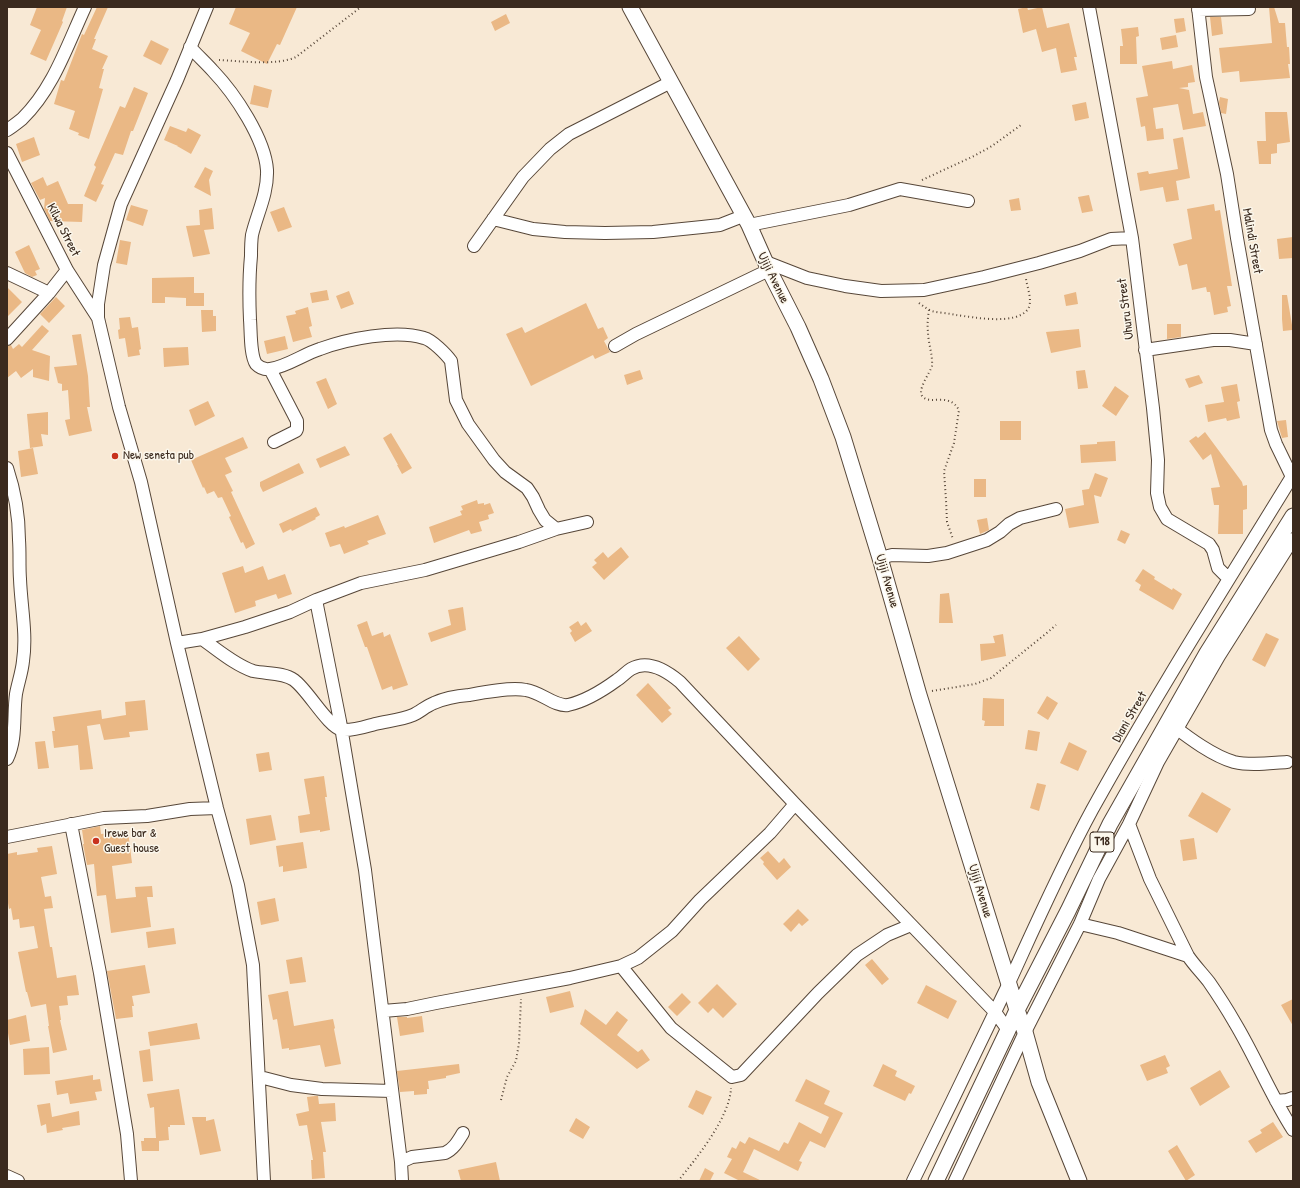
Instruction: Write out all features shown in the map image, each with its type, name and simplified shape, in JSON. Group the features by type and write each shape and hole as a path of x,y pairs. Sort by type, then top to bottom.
{"main road":[{"name":"Ujiji Avenue","path":"630,7 746,221 798,327 843,437 880,558 919,695 1009,982 1038,1082 1079,1181"},
{"name":"T18","path":"939,1175 1017,1010 1068,911 1110,824 1173,726 1207,653 1293,516"}],"street":[{"path":"7,130 21,119 36,102 50,82 84,7"},
{"path":"207,7 156,128 121,204 104,265 98,304 98,318 119,407 141,482 177,643 217,808 238,885 253,964 260,1078 264,1181"},
{"name":"Uhuru Street","path":"1089,7 1132,238 1154,415 1158,460 1157,492 1160,507 1167,519 1209,544 1213,550 1218,568 1228,578"},
{"path":"1198,9 1249,9"},
{"name":"Malindi Street","path":"1198,9 1206,77 1227,174 1271,430 1276,444 1292,476"},
{"path":"190,48 214,72 246,115 264,152 267,171 266,184 260,211 252,236 249,294 253,358 257,365 260,368 270,369 282,366 322,348 357,339 386,334 425,338 448,356 456,400 468,424 504,472 527,488 545,520 556,529"},
{"path":"474,246 523,177 550,149 569,134 671,82"},
{"name":"Kilwa Street","path":"7,153 67,270 98,318"},
{"path":"493,219 533,229 565,232 653,232 720,225 849,205 900,189 968,202"},
{"path":"615,346 767,266 807,278 869,289 902,291 924,290 1024,267 1080,251 1111,239 1132,238"},
{"path":"7,339 49,293 67,270"},
{"path":"7,273 49,293"},
{"path":"1145,350 1213,340 1230,340 1256,344"},
{"path":"270,369 297,421 298,426 296,431 274,442"},
{"path":"7,468 14,490 12,503 20,540 20,580 24,627 24,660 16,693 13,739 7,759"},
{"name":"Diani Street","path":"913,1181 995,1012 1055,881 1092,811 1228,578 1292,476"},
{"path":"880,558 892,555 928,556 947,553 987,540 1020,518 1056,509"},
{"path":"177,643 202,639 290,612 316,600 361,583 424,570 519,542 556,529 587,522"},
{"path":"939,1175 957,1177 1024,1032 1080,924 1100,879 1129,824 1173,726 1293,539"},
{"path":"316,600 341,730 365,870 401,1162 402,1181"},
{"path":"202,639 239,664 254,671 271,673 293,679 300,685 336,728 341,730 361,728 412,715 433,703 446,699 502,690 527,690 557,704 566,705 592,696 631,669 638,666 654,666 662,669 680,682 995,1012 1008,1030"},
{"path":"1173,726 1214,753 1234,762 1260,764 1288,762"},
{"path":"383,1011 407,1009 522,988 621,966 638,958 672,931 700,900 770,833 795,804"},
{"path":"7,837 104,818 147,816 190,809 217,808"},
{"path":"71,824 101,980 126,1134 131,1181"},
{"path":"1129,824 1150,879 1188,956 1193,964 1208,980 1237,1025 1276,1101 1293,1130"},
{"path":"1080,924 1118,933 1188,956"},
{"path":"621,966 671,1028 732,1077 741,1075 818,993 857,955 887,935 911,925"},
{"path":"260,1078 291,1085 322,1089 392,1091"},
{"path":"1276,1101 1293,1098"},
{"path":"401,1162 412,1157 445,1153 454,1146 462,1133"},
{"path":"7,1176 18,1181"}],"path":[{"path":"201,59 249,62 290,60 361,7"},
{"path":"904,190 974,156 992,146 1021,125"},
{"path":"902,291 928,310 934,312 991,320 1006,318 1023,314 1028,309 1029,305 1024,267"},
{"path":"928,310 928,332 932,364 924,382 921,394 922,397 926,399 949,401 959,410 954,444 944,471 947,522 956,550"},
{"path":"919,695 933,691 975,684 991,678 1056,625"},
{"path":"501,1100 507,1078 516,1061 519,1043 522,988"},
{"path":"678,1181 701,1152 727,1106 731,1093 732,1077"}],"building":[{"path":"37,7 67,7 62,21 63,22 46,61 30,54 41,30 30,25"},
{"path":"97,7 108,7 94,39 96,39 92,49 108,56 102,69 104,69 99,88 103,89 89,139 78,135 79,133 69,129 75,111 54,104 61,80 64,81 82,34 84,35"},
{"path":"236,7 297,7 280,45 277,44 267,64 241,51 250,33 229,24"},
{"path":"1027,7 1028,10 1042,7 1047,28 1069,23 1077,57 1074,57 1077,70 1061,73 1056,48 1042,52 1036,29 1023,33 1018,9"},
{"path":"1269,7 1274,7 1279,23 1285,23 1287,47 1289,47 1290,64 1288,64 1290,78 1240,82 1239,71 1222,73 1219,48 1272,43"},
{"path":"506,14 510,23 495,31 491,22"},
{"path":"1210,17 1221,17 1223,34 1212,36"},
{"path":"1184,18 1186,31 1176,33 1174,19"},
{"path":"1138,27 1139,36 1136,37 1137,64 1120,64 1120,46 1123,46 1121,29"},
{"path":"1176,35 1178,47 1162,50 1160,38"},
{"path":"151,40 169,49 161,65 143,56"},
{"path":"1172,61 1173,69 1192,65 1195,82 1188,83 1188,87 1179,88 1189,90 1193,114 1203,112 1206,126 1183,130 1178,104 1153,108 1156,129 1163,128 1164,139 1147,141 1145,126 1141,127 1136,98 1148,96 1142,66"},
{"path":"254,85 272,90 268,108 250,104"},
{"path":"134,87 148,93 133,131 131,131 123,155 115,153 101,184 104,185 96,202 84,196 96,167 94,165 120,106 125,108"},
{"path":"1220,97 1228,99 1226,114 1221,113 1219,102"},
{"path":"1086,102 1089,118 1075,121 1072,105"},
{"path":"1265,112 1287,112 1290,142 1277,144 1277,153 1271,154 1271,164 1259,164 1257,141 1266,141"},
{"path":"170,126 186,132 188,128 201,135 191,154 164,140"},
{"path":"34,137 40,155 22,162 16,144"},
{"path":"1183,137 1190,178 1176,181 1179,200 1166,202 1163,187 1140,191 1137,173 1148,171 1149,174 1178,169 1173,139"},
{"path":"205,167 213,171 209,180 211,196 194,187"},
{"path":"43,177 47,186 58,181 68,204 83,204 82,222 50,221 44,209 45,198 40,200 31,183"},
{"path":"1089,195 1093,211 1082,213 1078,197"},
{"path":"1019,198 1021,210 1011,211 1009,200"},
{"path":"1214,204 1215,211 1220,210 1232,286 1227,286 1231,306 1227,307 1228,312 1214,315 1210,292 1207,292 1206,287 1192,290 1187,264 1179,266 1173,244 1192,239 1187,209"},
{"path":"131,205 148,210 143,226 126,220"},
{"path":"284,207 292,227 278,232 270,212"},
{"path":"212,208 214,229 204,230 210,254 193,257 186,226 200,225 199,210"},
{"path":"1293,237 1293,258 1279,259 1277,239"},
{"path":"120,240 131,242 127,265 116,263"},
{"path":"29,245 40,269 35,271 37,275 32,277 25,273 15,252"},
{"path":"194,277 194,293 204,293 204,306 186,306 186,298 165,297 165,303 152,303 152,278"},
{"path":"7,287 22,302 7,317"},
{"path":"327,290 329,300 312,303 310,293"},
{"path":"349,291 354,304 341,309 336,296"},
{"path":"1076,292 1078,304 1066,306 1064,295"},
{"path":"1282,295 1287,295 1292,330 1283,331"},
{"path":"56,297 65,306 49,323 40,314"},
{"path":"586,303 598,329 603,327 608,338 604,341 610,352 595,359 593,355 531,386 506,334 522,327 525,333"},
{"path":"308,307 312,326 309,327 312,337 293,342 286,316 296,314 295,311"},
{"path":"201,310 213,310 213,316 216,316 216,331 202,332"},
{"path":"130,317 132,328 138,327 141,349 139,350 140,355 128,357 125,338 119,339 118,330 120,329 119,318"},
{"path":"1167,324 1181,324 1181,337 1167,339"},
{"path":"42,325 49,331 32,350 50,356 49,381 33,377 33,369 21,378 16,371 7,378 7,346 11,345 13,349 19,344 22,347"},
{"path":"1079,329 1081,347 1051,353 1046,332"},
{"path":"81,334 88,376 90,407 87,407 92,431 69,436 65,420 70,419 68,390 62,391 62,384 58,383 54,367 77,365 72,335"},
{"path":"285,336 288,349 267,354 264,341"},
{"path":"188,347 189,365 164,367 163,348"},
{"path":"640,370 643,379 627,385 624,375"},
{"path":"1085,370 1088,388 1078,389 1076,371"},
{"path":"1199,375 1203,383 1189,388 1185,379"},
{"path":"326,378 337,404 328,409 316,382"},
{"path":"1237,384 1240,401 1237,402 1240,418 1227,421 1226,418 1208,422 1205,405 1224,402 1221,387"},
{"path":"1115,386 1129,396 1116,416 1102,406"},
{"path":"208,401 215,416 195,426 189,410"},
{"path":"48,412 48,435 41,434 43,446 30,448 27,414"},
{"path":"1286,420 1288,437 1282,438 1277,421"},
{"path":"1000,421 1021,421 1021,440 1000,440"},
{"path":"1205,432 1242,482 1243,486 1247,485 1247,509 1243,510 1243,534 1218,534 1219,505 1214,505 1211,488 1220,487 1211,454 1203,460 1189,441 1196,436 1198,438"},
{"path":"391,433 412,468 402,474 383,438"},
{"path":"243,437 248,448 225,458 232,472 225,475 233,491 231,492 255,544 246,549 243,542 241,543 229,517 231,516 222,497 218,498 214,491 207,494 191,460"},
{"path":"1115,441 1116,461 1081,463 1080,445"},
{"path":"345,446 350,455 320,468 316,459"},
{"path":"33,448 38,474 21,477 18,451"},
{"path":"299,463 304,473 263,492 260,482"},
{"path":"1095,473 1108,478 1101,497 1094,495 1099,523 1069,528 1065,509 1084,505 1082,490 1089,489"},
{"path":"974,479 986,479 986,497 974,497"},
{"path":"477,500 478,504 484,503 484,505 490,503 494,513 488,515 489,519 479,522 482,531 471,534 469,530 434,543 429,527 462,515 460,511 463,510 461,506"},
{"path":"316,507 320,515 315,518 316,519 292,531 291,529 283,533 279,524"},
{"path":"378,515 386,534 367,541 369,544 344,554 340,544 330,547 325,533 344,526 345,528"},
{"path":"987,518 989,530 980,534 977,520"},
{"path":"1121,530 1130,534 1125,544 1117,540"},
{"path":"621,547 629,557 604,580 592,567 597,563 594,560 603,552 608,558"},
{"path":"243,566 245,573 263,566 268,580 285,574 292,594 278,599 276,594 255,601 256,606 235,613 222,573"},
{"path":"1143,569 1155,577 1154,579 1182,594 1173,610 1139,590 1141,585 1135,581"},
{"path":"949,593 953,623 939,623 940,594"},
{"path":"463,607 466,630 431,642 428,633 451,625 448,610"},
{"path":"367,621 372,636 383,632 384,637 390,634 408,685 393,690 392,686 382,690 367,647 365,647 357,625"},
{"path":"578,621 581,626 586,622 592,631 575,642 570,633 572,631 569,627"},
{"path":"1266,633 1279,639 1265,667 1252,660"},
{"path":"1003,634 1006,656 981,661 980,644 995,643 993,636"},
{"path":"739,636 760,659 748,671 726,648"},
{"path":"648,683 671,708 668,710 672,714 662,723 636,695"},
{"path":"1047,696 1058,703 1048,720 1037,713"},
{"path":"983,698 1004,699 1004,726 984,726 985,721 982,720"},
{"path":"145,700 148,730 129,732 130,737 104,740 100,724 87,726 93,769 80,770 78,745 54,748 52,731 55,731 53,717 101,710 102,719 126,715 125,702"},
{"path":"1028,730 1040,732 1037,751 1025,749"},
{"path":"45,741 49,768 38,769 35,742"},
{"path":"1069,742 1087,751 1078,771 1060,763"},
{"path":"269,752 272,770 259,772 256,754"},
{"path":"324,776 327,797 325,797 330,830 300,833 298,816 310,814 304,779"},
{"path":"1037,783 1046,785 1039,811 1030,808"},
{"path":"1202,792 1231,809 1217,833 1188,816"},
{"path":"271,815 276,840 250,845 246,819"},
{"path":"100,826 101,834 128,831 132,863 112,866 116,899 136,897 135,887 152,886 153,897 147,897 151,927 111,933 106,895 97,896 94,864 87,865 83,844 82,830"},
{"path":"1194,838 1197,859 1183,861 1180,840"},
{"path":"303,842 307,868 283,872 283,866 279,867 276,846"},
{"path":"52,846 57,874 41,877 45,897 51,896 53,908 44,909 50,947 52,947 57,978 76,975 79,995 67,996 68,1005 59,1006 60,1020 67,1050 53,1053 46,1004 31,1007 26,992 18,952 38,948 34,926 20,928 19,919 13,920 7,897 7,854 17,852 17,855 38,852 37,848"},
{"path":"768,851 779,863 784,858 791,867 777,880 763,864 764,862 760,858"},
{"path":"275,898 279,921 261,925 257,902"},
{"path":"798,909 809,920 802,926 799,923 791,932 783,924"},
{"path":"174,928 176,944 148,948 146,932"},
{"path":"302,957 306,982 290,984 286,960"},
{"path":"872,959 889,979 882,985 865,965"},
{"path":"145,965 150,993 132,996 134,1006 132,1006 133,1017 116,1019 107,971"},
{"path":"717,984 737,1004 723,1018 713,1008 708,1013 698,1003"},
{"path":"926,985 957,1001 948,1019 917,1003"},
{"path":"288,991 294,1026 333,1019 341,1064 325,1067 320,1045 289,1050 289,1048 282,1049 277,1019 273,1020 268,995"},
{"path":"570,991 574,1007 550,1013 546,997"},
{"path":"682,993 691,1002 677,1016 668,1007"},
{"path":"1293,999 1293,1026 1281,1005"},
{"path":"585,1009 606,1025 617,1011 628,1020 617,1035 638,1052 642,1049 650,1060 637,1069 580,1024"},
{"path":"26,1015 30,1041 10,1045 7,1020"},
{"path":"422,1016 424,1032 400,1036 397,1017 407,1018"},
{"path":"197,1023 200,1039 150,1046 148,1032"},
{"path":"49,1047 50,1074 24,1075 23,1049"},
{"path":"150,1049 153,1081 143,1082 139,1051"},
{"path":"1165,1055 1170,1066 1166,1068 1168,1073 1147,1081 1140,1065"},
{"path":"459,1064 460,1073 446,1076 446,1078 428,1081 429,1089 427,1089 427,1094 414,1095 414,1091 400,1092 397,1071"},
{"path":"883,1064 897,1071 895,1076 915,1086 905,1101 873,1086"},
{"path":"1220,1070 1230,1087 1200,1106 1190,1088"},
{"path":"93,1075 93,1080 100,1079 102,1091 95,1092 97,1100 70,1104 68,1093 57,1095 55,1081"},
{"path":"806,1079 830,1091 824,1104 843,1113 825,1148 810,1141 799,1161 802,1162 798,1171 754,1149 743,1172 762,1181 740,1181 724,1173 732,1159 727,1157 732,1147 736,1149 740,1141 745,1144 749,1137 779,1151 784,1142 788,1144 799,1122 821,1134 829,1117 795,1101"},
{"path":"179,1089 185,1125 170,1125 170,1127 168,1127 169,1140 159,1141 159,1151 142,1151 141,1141 144,1141 144,1138 156,1138 154,1107 150,1108 147,1094"},
{"path":"696,1090 712,1097 703,1115 688,1107"},
{"path":"318,1096 319,1104 335,1103 336,1121 321,1122 326,1152 323,1152 325,1178 312,1179 311,1160 313,1160 307,1125 299,1126 296,1114 309,1111 307,1097"},
{"path":"50,1103 52,1117 79,1111 80,1125 62,1128 63,1130 47,1133 46,1124 41,1126 37,1105"},
{"path":"192,1117 206,1117 206,1121 214,1119 221,1151 200,1155"},
{"path":"576,1118 590,1127 583,1139 569,1131"},
{"path":"1273,1122 1283,1137 1256,1153 1248,1141 1262,1133 1260,1130"},
{"path":"1177,1145 1195,1175 1186,1181 1168,1151"},
{"path":"496,1162 500,1181 461,1181 458,1170"},
{"path":"705,1168 714,1173 710,1181 699,1181"}],"place":[{"name":"New seneta pub","path":"115,456"},
{"name":"Irewe bar & Guest house","path":"96,841"}]}
